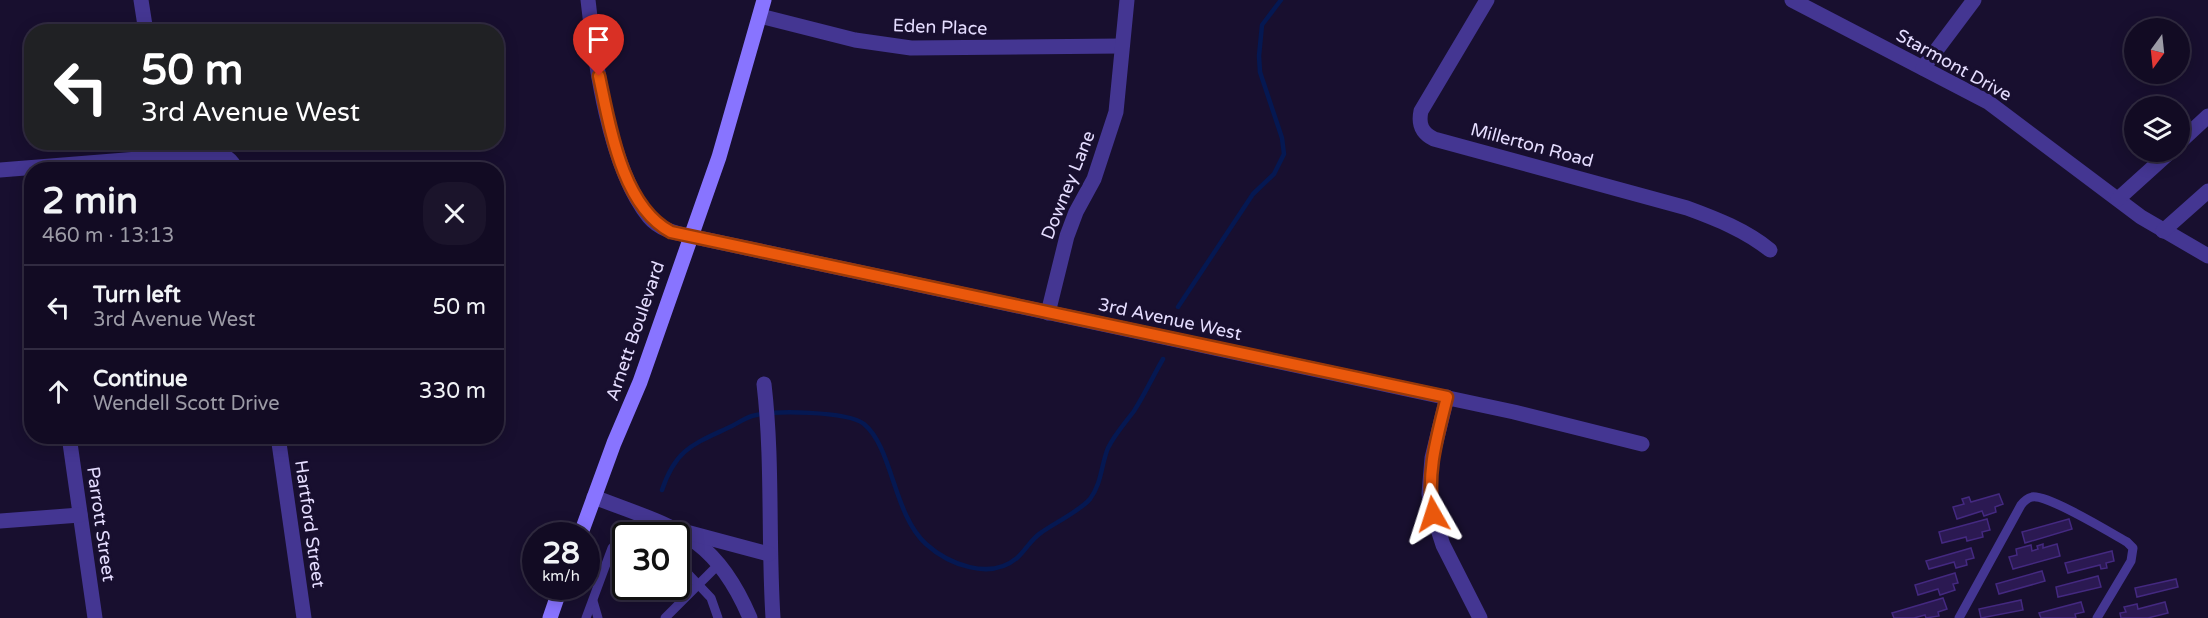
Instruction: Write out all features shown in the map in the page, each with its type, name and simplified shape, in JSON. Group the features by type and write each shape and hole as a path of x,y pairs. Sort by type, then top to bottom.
{"main road":[{"name":"Arnett Boulevard","path":"585,522 614,443 640,382 718,157 765,0"},
{"path":"550,618 556,600"}],"street":[{"path":"141,0 145,24"},
{"name":"3rd Avenue West","path":"588,0 594,56 613,139 623,167 649,217 671,232 779,253 1048,313 1447,397 1642,444"},
{"name":"Downey Lane","path":"1048,313 1067,236 1076,212 1095,178 1116,112 1127,0"},
{"name":"Millerton Road","path":"1487,0 1421,111 1419,120 1426,135 1686,208 1754,236 1770,250"},
{"name":"Starmont Drive","path":"1792,0 1988,102 2163,231 2208,256"},
{"path":"1923,68 1974,0"},
{"name":"Eden Place","path":"760,16 855,40 911,48 1121,46"},
{"path":"2190,133 2208,116"},
{"path":"65,162 162,150 223,154 232,162"},
{"path":"2118,199 2158,162"},
{"path":"0,170 24,167"},
{"path":"2163,231 2208,191"},
{"path":"765,389 773,618"},
{"path":"1447,397 1432,458 1429,494 1443,545 1479,618"},
{"name":"Parrott Street","path":"70,444 95,618"},
{"name":"Hartford Street","path":"279,444 304,618"},
{"path":"594,497 658,522"},
{"path":"0,521 80,515"},
{"path":"690,534 769,554"},
{"path":"690,537 702,545 719,564 750,618"}],"lane":[{"path":"1959,618 2021,505 2032,497 2040,497 2055,503 2127,542 2133,548 2134,554 2131,561 2097,618"},
{"path":"586,618 612,548"},
{"path":"665,618 719,564"},
{"path":"690,575 711,598 718,618"},
{"path":"593,601 598,618"}],"building":[{"path":"1999,494 2003,504 1995,507 1996,512 1984,516 1982,511 1957,519 1953,507 1964,504 1962,499 1969,497 1971,502"},
{"path":"1987,519 1990,530 1982,532 1983,537 1967,541 1966,537 1942,543 1939,532"},
{"path":"2069,519 2072,529 2025,543 2022,532"},
{"path":"2043,544 2043,548 2057,544 2060,556 2013,569 2009,557 2017,555 2016,549 2031,545 2032,551"},
{"path":"1971,548 1974,558 1966,560 1967,565 1956,568 1954,562 1929,569 1926,561"},
{"path":"2112,551 2114,561 2106,563 2107,568 2101,569 2100,565 2068,573 2065,563"},
{"path":"2042,571 2045,581 1999,594 1996,584"},
{"path":"1955,573 1958,583 1953,584 1955,590 1940,595 1938,589 1918,595 1915,585"},
{"path":"2098,576 2101,587 2058,597 2056,587"},
{"path":"2176,579 2178,587 2137,597 2135,588"},
{"path":"1943,598 1947,609 1938,612 1939,616 1894,618 1892,613"},
{"path":"2021,600 2023,610 1981,618 1979,609"},
{"path":"2081,602 2084,612 2075,614 2076,618 2041,618 2039,613"},
{"path":"2165,602 2168,613 2148,618 2121,618 2120,613 2126,612 2124,607 2137,604 2138,609"}],"waterway":[{"path":"1178,307 1253,194 1274,174 1284,154 1282,138 1260,72 1259,56 1262,25 1281,0"},
{"path":"662,490 667,476 680,456 688,449 749,417 792,412 842,416 864,424 874,435 888,465 906,516 926,544 946,558 970,567 982,569 1006,565 1017,558 1038,535 1090,499 1097,487 1108,448 1138,405 1163,359"}],"route":[{"path":"599,76 613,139 623,167 649,217 671,232 779,253 1048,313 1447,397 1430,474 1429,494 1433,514"}]}
